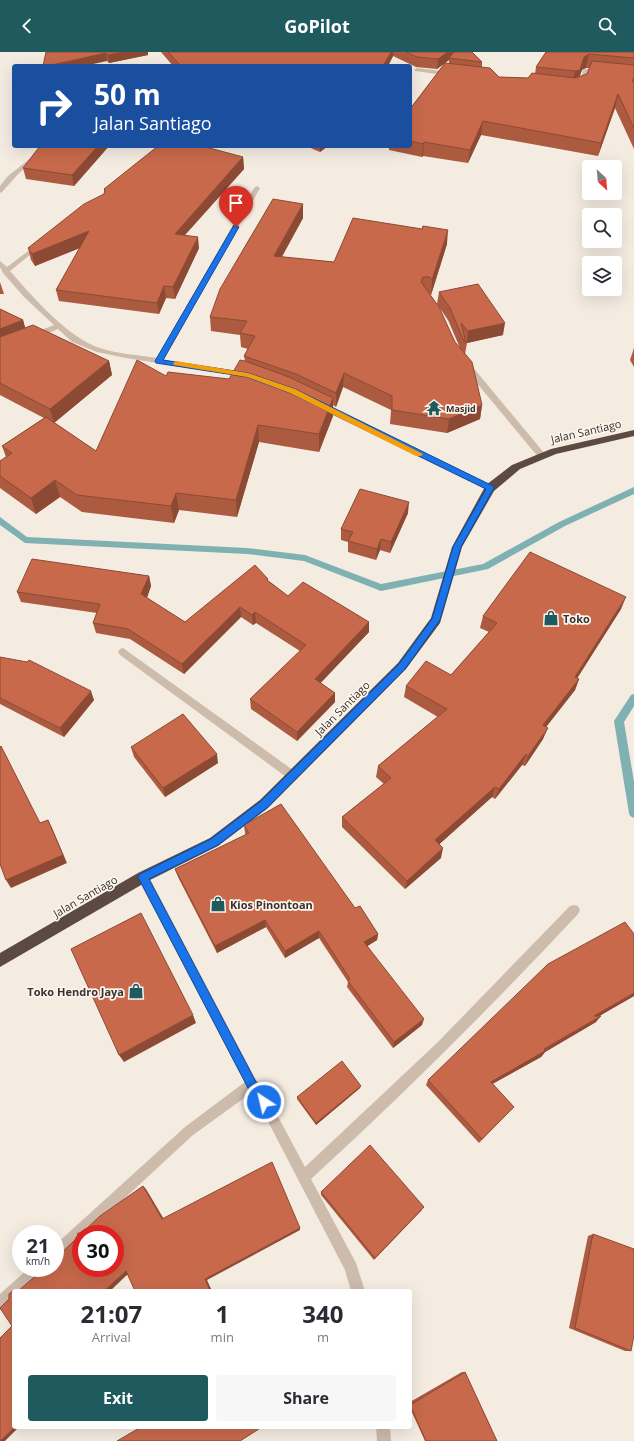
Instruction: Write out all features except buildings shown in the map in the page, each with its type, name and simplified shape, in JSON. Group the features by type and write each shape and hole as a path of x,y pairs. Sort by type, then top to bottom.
{"highway":[{"name":"Jalan Santiago","path":"0,960 143,877 214,842 264,804 402,666 436,620 457,547 490,488 516,467 554,450 634,433"}],"street":[{"path":"416,70 455,74"},
{"path":"572,88 581,86 586,71 608,73"},
{"path":"0,192 5,184 21,167 47,148"},
{"path":"159,361 257,188"},
{"path":"6,271 48,238"},
{"path":"0,263 27,295 58,326 75,340 97,350 248,375 256,378"},
{"path":"29,338 58,326"},
{"path":"461,358 542,456"},
{"path":"313,401 490,488"},
{"path":"123,652 293,776"},
{"path":"143,877 351,1268 357,1289"},
{"path":"303,1177 362,1125 530,958 574,910"},
{"path":"64,1246 189,1131 252,1084"},
{"path":"16,1289 29,1277"},
{"path":"0,1303 12,1292"},
{"path":"383,1429 384,1441"}],"waterway":[{"path":"0,520 25,540 247,551 305,558 381,588 485,567 562,524 634,490"},
{"path":"634,698 619,721 634,813"}],"slow traffic":[{"path":"176,363 248,375 293,391 419,454"}],"place":[{"name":"Masjid","path":"434,408"},
{"name":"Toko","path":"551,618"},
{"name":"Kios Pinontoan","path":"218,904"},
{"name":"Toko Hendro Jaya","path":"136,991"}],"route":[{"path":"236,227 159,361 248,375 293,391 367,429 490,488 457,547 436,620 402,666 264,804 214,842 143,877 252,1084 264,1102"}]}
